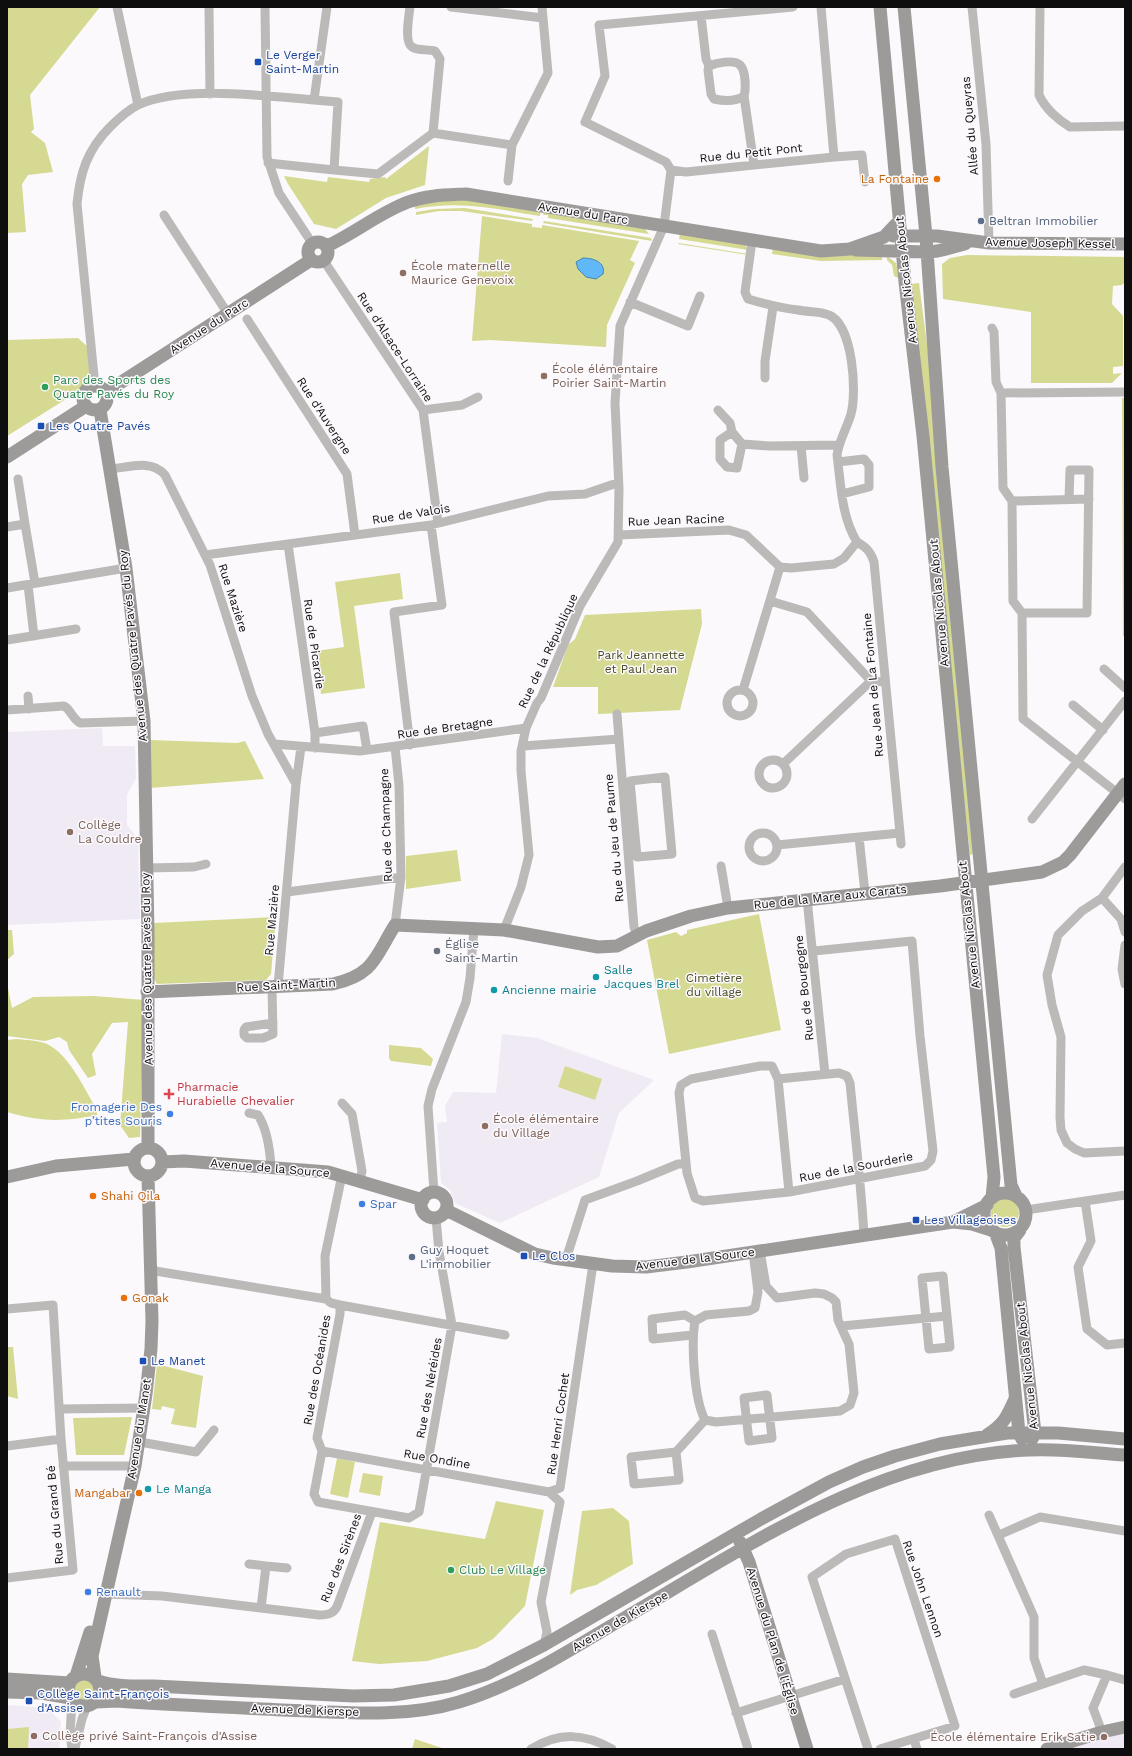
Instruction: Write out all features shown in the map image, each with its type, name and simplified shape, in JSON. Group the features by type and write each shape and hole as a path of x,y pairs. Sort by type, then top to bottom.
{"main road":[{"name":"Avenue Nicolas About","path":"880,7 902,252 923,436 994,1177 985,1218 1001,1248 1016,1398 1023,1441"},
{"name":"Avenue Nicolas About","path":"904,7 926,236 937,371 942,467 1011,1185 1016,1196 1023,1203 1026,1210 1024,1223 1014,1238 1014,1247 1036,1433"},
{"name":"Avenue du Parc","path":"327,246 384,213 409,202 436,196 466,194 820,251 850,249 902,252"},
{"name":"Avenue du Parc","path":"884,237 899,221"},
{"name":"Avenue du Parc","path":"850,249 884,237 901,236"},
{"name":"Avenue Joseph Kessel","path":"901,236 926,236 989,243 1125,244"},
{"path":"322,242 327,246 329,251 328,257 324,261 319,263 311,260 308,253 312,244 322,242"},
{"name":"Avenue Joseph Kessel","path":"902,252 938,252 948,247 975,242"},
{"name":"Avenue du Parc","path":"101,389 228,314 311,260"},
{"path":"88,388 101,389 107,403 100,410 92,410 86,406 84,394 88,388"},
{"path":"7,457 86,406"},
{"name":"Avenue des Quatre Pavés du Roy","path":"100,410 111,469 126,568 144,721 148,1148"},
{"name":"Rue de la Mare aux Carats","path":"395,925 445,926 504,930 598,947 617,946 646,930 691,916 728,908 981,881 1042,872 1063,862 1123,792"},
{"name":"Rue Saint-Martin","path":"147,992 333,984 349,980 368,969 375,960 395,925"},
{"path":"7,1177 56,1166 134,1159 141,1150 148,1148 156,1151 162,1162 156,1173 148,1176 137,1171 134,1159"},
{"name":"Avenue de la Source","path":"162,1162 184,1160 328,1172 360,1180 422,1200"},
{"name":"Avenue du Manet","path":"96,1679 92,1656 140,1442 151,1349 148,1176"},
{"path":"434,1192 445,1198 447,1202 441,1214 428,1216 422,1209 422,1200 427,1195 434,1192"},
{"path":"989,1202 1003,1194 1016,1196"},
{"name":"Avenue de la Source","path":"953,1222 989,1202"},
{"name":"Avenue de la Source","path":"441,1214 535,1254 592,1264 646,1267 953,1222 972,1224 993,1231"},
{"path":"993,1231 1008,1235 1020,1230"},
{"path":"982,1438 1003,1422 1016,1398"},
{"name":"Avenue de Kierspe","path":"91,1704 117,1701 352,1713 414,1710 455,1703 518,1680 822,1505 904,1472 922,1459 970,1448 1019,1443 1036,1433 1058,1433 1125,1439"},
{"name":"Avenue de Kierspe","path":"96,1679 109,1685 123,1686 154,1686 353,1696 394,1695 449,1686 479,1676 544,1645 735,1534 829,1482 863,1467 895,1456 940,1444 982,1438 1023,1441 1049,1449 1125,1455"},
{"name":"Avenue du Plan de l'Église","path":"735,1534 744,1549 807,1749"},
{"path":"71,1699 68,1688 73,1680 94,1621 106,1594"},
{"path":"7,1679 73,1680 80,1674 96,1679 101,1692 91,1704 77,1704 71,1699 41,1693 7,1692"},
{"path":"1047,1749 1102,1732 1125,1727"}],"street":[{"path":"117,7 138,105"},
{"path":"209,7 210,94"},
{"path":"265,7 266,137 268,163 279,193 312,244"},
{"path":"314,100 327,7"},
{"path":"410,7 407,37 409,44 412,47 434,51 440,59 433,133"},
{"path":"451,7 543,18"},
{"path":"508,181 512,145 548,72 542,7"},
{"path":"664,226 672,170 666,162 585,122 605,76 599,25 793,7"},
{"path":"821,7 834,157"},
{"name":"Allée du Queyras","path":"972,7 986,144 989,243"},
{"path":"1040,7 1039,95 1042,101 1063,123 1070,127 1125,126"},
{"path":"701,16 706,59 709,66 711,94 714,99 722,101 740,99 744,96"},
{"path":"709,66 734,62 740,65 743,70 746,90 744,96 754,165"},
{"path":"101,389 77,204 79,183 83,165 100,137 119,118 138,105 160,98 182,94 266,96 338,102 334,170"},
{"path":"268,163 378,174 433,133 512,145"},
{"name":"Rue du Petit Pont","path":"672,170 686,172 862,155 865,182"},
{"path":"164,215 228,314"},
{"name":"Rue de la République","path":"504,930 521,886 529,855 521,771 526,728 537,702 541,698 580,606 616,548 619,535 614,403 620,326 664,226"},
{"path":"743,690 780,567 791,568 834,564 844,558 857,542 849,530 838,462 838,445 851,414 853,397 849,344 840,323 828,315 773,306 748,299 745,292 752,241"},
{"name":"Rue d'Alsace-Lorraine","path":"324,261 423,410 442,605 394,612 410,745"},
{"path":"630,302 688,326 700,296"},
{"path":"765,378 765,361 773,306"},
{"name":"Rue d'Auvergne","path":"247,319 348,474 355,535"},
{"path":"992,328 994,332 996,382 1001,393 1003,488 1012,501 1013,601 1022,613 1024,719 1077,762 1123,792"},
{"path":"1001,393 1125,392"},
{"path":"423,410 462,405 478,397"},
{"path":"718,410 730,423 732,432 742,444 769,446 838,445"},
{"path":"732,432 720,440 720,460 727,468 737,468 742,444"},
{"path":"801,446 804,478"},
{"path":"838,462 864,459 869,464 870,487 842,494"},
{"name":"Rue Mazière","path":"111,469 151,464 160,468 165,475 205,554 252,696 274,744 296,784"},
{"path":"1022,613 1087,613 1089,470 1070,470 1069,499"},
{"path":"18,479 25,524 34,636"},
{"name":"Rue de Valois","path":"205,554 434,524 548,496 585,494 618,483"},
{"path":"1012,501 1088,499"},
{"path":"7,527 25,524"},
{"name":"Rue Jean Racine","path":"619,535 729,530 746,535 780,567"},
{"name":"Rue Jean de La Fontaine","path":"857,542 865,547 871,554 874,562 884,682 901,844"},
{"name":"Rue de Picardie","path":"288,544 315,733 315,748"},
{"path":"7,588 126,568"},
{"path":"770,601 806,612 871,681 884,682"},
{"path":"7,640 76,629"},
{"path":"1104,669 1125,688"},
{"path":"783,764 871,681"},
{"path":"28,696 28,709"},
{"path":"1032,819 1125,701"},
{"path":"1073,705 1103,730"},
{"path":"7,710 64,706 68,709 74,719 80,723 144,721"},
{"name":"Rue du Jeu de Paume","path":"617,714 633,920 637,935"},
{"path":"315,733 363,726 367,750"},
{"name":"Rue de Bretagne","path":"274,744 315,748 367,750 526,728"},
{"path":"523,746 619,739"},
{"name":"Rue Mazière","path":"273,1023 275,986 287,892 296,784 301,747"},
{"name":"Rue de Champagne","path":"395,747 399,785 401,877 395,925"},
{"path":"665,777 672,854 636,857 630,780 665,777"},
{"path":"777,845 900,833"},
{"path":"859,837 865,893"},
{"path":"146,868 194,867 206,864"},
{"path":"721,866 728,908"},
{"path":"1125,867 1102,898 1082,911 1058,935 1047,975 1052,1006 1061,1037 1061,1130 1067,1143 1075,1150 1084,1153 1096,1154 1125,1151"},
{"path":"287,892 401,877"},
{"path":"1102,898 1121,919 1125,932"},
{"name":"Rue de Bourgogne","path":"807,899 814,951 825,1074"},
{"path":"434,1192 428,1106 432,1090 466,1002 470,978 474,928"},
{"name":"Rue de la Sourderie","path":"686,1164 690,1184 695,1198 698,1200 789,1192 925,1166 931,1160 933,1151 920,1036 912,941 814,951"},
{"path":"1125,945 1122,969 1125,984"},
{"path":"566,1259 584,1200 637,1182 678,1164 686,1164 679,1093 681,1085 691,1079 760,1066 772,1066 778,1079 789,1192"},
{"path":"778,1079 839,1073 847,1076 850,1084 864,1235"},
{"path":"342,1102 352,1114 362,1172 360,1180"},
{"path":"248,1113 258,1115 263,1122 271,1167"},
{"name":"Rue des Océanides","path":"342,1175 325,1256 326,1299 331,1303 340,1305 505,1335"},
{"path":"1026,1210 1125,1195"},
{"path":"1085,1201 1091,1241 1078,1267 1087,1329 1107,1345 1125,1343"},
{"name":"Rue des Néréides","path":"372,1512 410,1518 419,1512 421,1507 452,1325 439,1252 441,1214"},
{"path":"705,1420 716,1422 840,1411 850,1405 854,1393 849,1344 838,1320 836,1302 824,1294 815,1293 777,1298 766,1286 756,1252"},
{"path":"705,1420 700,1409 692,1335 695,1321 706,1315 749,1311 755,1308 758,1292 756,1252"},
{"name":"Rue Henri Cochet","path":"544,1645 547,1632 541,1602 560,1502 549,1492 560,1488 563,1478 592,1264"},
{"path":"150,1270 326,1299"},
{"path":"943,1276 950,1346 929,1348 926,1318 922,1278 943,1276"},
{"path":"758,1292 769,1291"},
{"name":"Rue du Grand Bé","path":"7,1309 53,1305 60,1439 73,1570 7,1578"},
{"name":"Rue des Océanides","path":"340,1305 340,1314 317,1438 322,1451 314,1494 318,1502 372,1512"},
{"path":"692,1335 653,1339 652,1318 685,1315 695,1321"},
{"path":"842,1326 947,1316"},
{"path":"767,1395 772,1438 749,1441 746,1419 744,1398 767,1395"},
{"path":"59,1408 144,1408"},
{"path":"676,1452 679,1480 634,1484 632,1456 676,1452 705,1420"},
{"path":"140,1442 196,1452 214,1430"},
{"path":"7,1446 60,1439"},
{"name":"Rue Ondine","path":"322,1451 549,1492"},
{"path":"63,1466 135,1466"},
{"name":"Rue des Sirènes","path":"106,1594 162,1596 323,1615 330,1614 336,1610 372,1512"},
{"path":"989,1515 1034,1617 1034,1658 1044,1684"},
{"path":"999,1535 1040,1517 1125,1531"},
{"name":"Rue John Lennon","path":"868,1749 812,1576 846,1554 895,1539 955,1726 880,1749"},
{"path":"249,1564 287,1568"},
{"path":"261,1608 266,1566"},
{"path":"712,1634 748,1749"},
{"path":"1014,1694 1084,1670 1125,1680"},
{"path":"1102,1732 1093,1708 1107,1675"},
{"path":"736,1713 845,1679"},
{"path":"71,1699 70,1734 73,1749"},
{"path":"73,1749 82,1719 91,1704"},
{"path":"531,1749 550,1739 568,1736 594,1739 612,1749"},
{"path":"914,1739 917,1749"}],"shaded area":[{"name":"Collège La Couldre","path":"102,728 103,746 135,746 136,778 127,795 127,825 138,839 140,919 7,925 7,732"},
{"name":"École élémentaire du Village","path":"502,1034 537,1038 654,1080 619,1113 599,1177 500,1223 455,1203 450,1190 441,1183 437,1123 447,1122 445,1106 453,1092 496,1093"},
{"name":"Collège privé Saint-François d'Assise","path":"7,1705 48,1708 61,1722 59,1749 7,1749"},
{"name":"École élémentaire Erik Satie","path":"1125,1727 1125,1749 1047,1749"}],"green space":[{"path":"7,7 100,7 30,95 34,129 31,132 45,143 53,172 28,175 22,184 26,232 7,233"},
{"path":"429,146 425,185 386,198 336,229 314,224 284,176 327,182 328,177 369,182 370,179 385,177 386,179"},
{"path":"461,198 541,210 540,216 493,208 463,205 431,206 415,209 415,205"},
{"path":"465,208 533,219 532,221 461,211 439,211 416,215 416,212 435,209"},
{"path":"544,211 645,229 649,234 548,218 548,215 543,215"},
{"path":"482,216 532,224 532,227 542,228 542,225 639,241 630,260 635,263 607,325 606,347 490,340 472,341"},
{"path":"544,221 651,238 652,241 543,223"},
{"path":"680,233 745,244 748,250 679,239"},
{"path":"678,244 748,254 748,255"},
{"path":"773,248 882,255 882,260 821,261 772,254"},
{"path":"967,255 1125,257 1125,282 1122,285 1113,286 1112,304 1123,316 1123,366 1113,367 1113,374 1122,373 1112,383 1031,383 1031,312 943,299 942,264 950,258"},
{"path":"887,256 896,263 900,279 894,276 892,265 887,260"},
{"path":"919,283 930,368 973,854 970,855 911,284"},
{"name":"Parc des Sports des Quatre Pavés du Roy","path":"78,338 89,348 91,376 79,391 7,436 7,340"},
{"path":"1122,398 1125,398 1125,636 1123,636"},
{"path":"400,573 403,599 354,606 365,688 321,694 316,651 344,647 335,582"},
{"name":"Park Jeannette et Paul Jean","path":"701,609 702,624 680,710 598,714 598,687 553,687 568,645 575,639 585,615"},
{"path":"150,740 237,743 245,741 264,779 150,788"},
{"path":"457,850 461,881 406,889 406,856"},
{"name":"Cimetière du village","path":"759,914 781,1030 669,1054 647,940 676,932 681,936 687,933 687,930"},
{"path":"276,917 271,974 266,980 157,984 153,977 154,923"},
{"path":"7,930 12,930 14,954 7,960"},
{"path":"7,983 12,1008 33,997 94,996 144,1000 140,1137 129,1138 120,1125 128,1022 112,1023 92,1054 96,1075 88,1078 69,1050 67,1042 59,1037 45,1041 7,1036"},
{"path":"7,1040 32,1040 47,1044 55,1049 76,1073 97,1110 97,1115 73,1119 52,1120 31,1118 7,1112"},
{"path":"389,1045 421,1048 433,1059 431,1066 391,1061 389,1058"},
{"path":"565,1066 602,1079 595,1100 558,1087"},
{"path":"1005,1199 1015,1203 1019,1213 1015,1223 1005,1227 995,1223 991,1213 995,1203"},
{"path":"7,1347 13,1347 18,1399 7,1396"},
{"path":"157,1364 203,1376 196,1428 171,1424 175,1409 162,1406 161,1410 152,1409"},
{"path":"132,1417 124,1455 76,1455 73,1418"},
{"path":"337,1458 355,1462 348,1498 330,1494"},
{"path":"363,1473 383,1476 380,1496 359,1492"},
{"name":"Club Le Village","path":"496,1501 544,1510 525,1606 493,1639 477,1648 427,1661 379,1664 352,1661 380,1522 485,1539"},
{"path":"613,1508 629,1521 633,1564 596,1585 577,1590 570,1595 582,1511"},
{"path":"80,1680 88,1680 94,1686 94,1694 88,1700 80,1700 74,1694 74,1686"},
{"path":"29,1727 28,1749 7,1749 7,1729"},
{"path":"415,1739 445,1749 412,1749"}],"water":[{"path":"583,258 595,260 601,264 603,266 603,274 596,279 586,277 578,269 576,262"}],"place":[{"name":"Le Verger Saint-Martin","path":"258,62"},
{"name":"La Fontaine","path":"937,179"},
{"name":"Beltran Immobilier","path":"981,221"},
{"name":"École maternelle Maurice Genevoix","path":"403,273"},
{"name":"École élémentaire Poirier Saint-Martin","path":"544,376"},
{"name":"Parc des Sports des Quatre Pavés du Roy","path":"45,387"},
{"name":"Les Quatre Pavés","path":"41,426"},
{"name":"Collège La Couldre","path":"70,832"},
{"name":"Église Saint-Martin","path":"437,951"},
{"name":"Salle Jacques Brel","path":"596,977"},
{"name":"Ancienne mairie","path":"494,990"},
{"name":"Pharmacie Hurabielle Chevalier","path":"169,1094"},
{"name":"Fromagerie Des p’tites Souris","path":"170,1114"},
{"name":"École élémentaire du Village","path":"485,1126"},
{"name":"Shahi Qila","path":"93,1196"},
{"name":"Spar","path":"362,1204"},
{"name":"Les Villageoises","path":"916,1220"},
{"name":"Le Clos","path":"524,1256"},
{"name":"Guy Hoquet L'immobilier","path":"412,1257"},
{"name":"Gonak","path":"124,1298"},
{"name":"Le Manet","path":"143,1361"},
{"name":"Le Manga","path":"148,1489"},
{"name":"Mangabar","path":"139,1493"},
{"name":"Club Le Village","path":"451,1570"},
{"name":"Renault","path":"88,1592"},
{"name":"Collège Saint-François d'Assise","path":"29,1701"},
{"name":"Collège privé Saint-François d'Assise","path":"34,1736"},
{"name":"École élémentaire Erik Satie","path":"1104,1737"}]}
